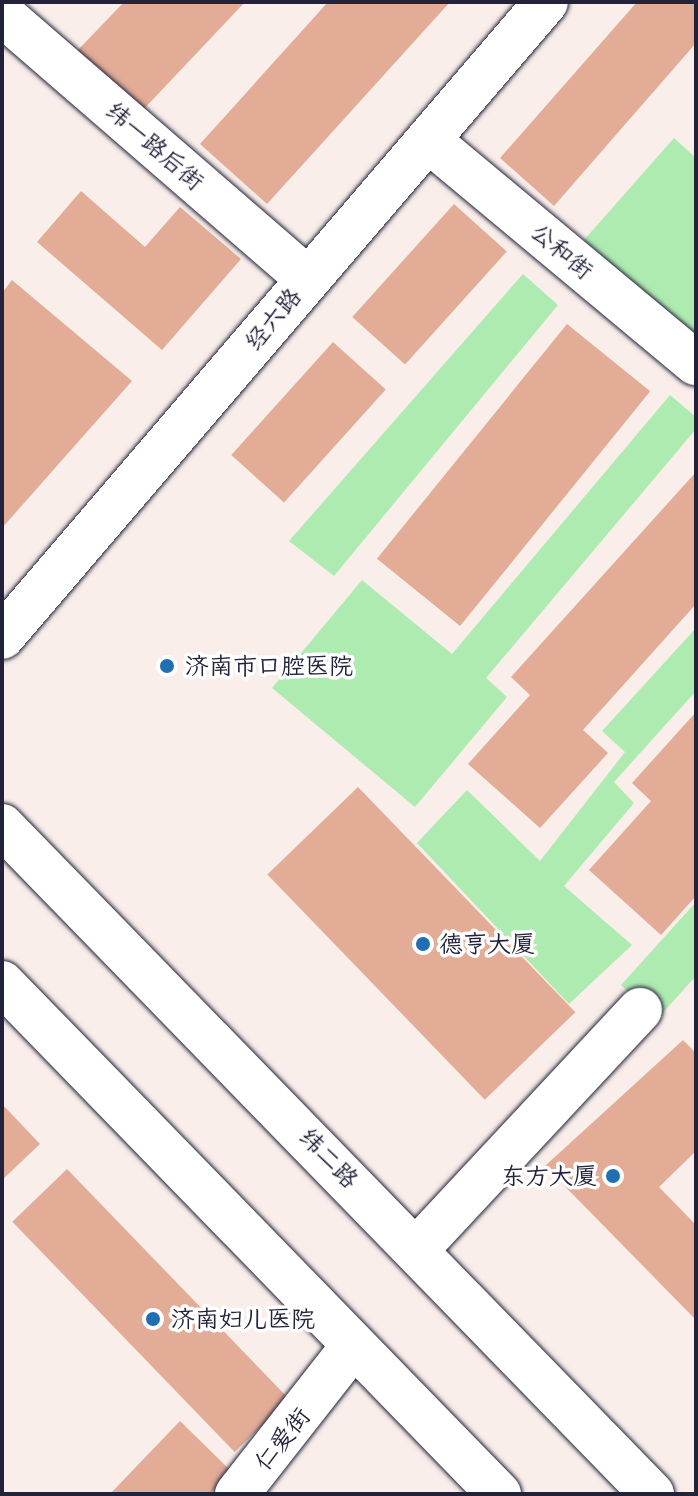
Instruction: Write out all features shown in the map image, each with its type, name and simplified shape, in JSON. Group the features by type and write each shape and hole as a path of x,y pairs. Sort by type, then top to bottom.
{"main road":[{"name":"经六路","path":"2,637 546,2"},
{"name":"纬一路后街","path":"2,14 307,278"},
{"name":"公和街","path":"428,140 696,363"},
{"name":"纬二路","path":"2,826 417,1249 652,1494"},
{"path":"2,983 499,1494"},
{"path":"417,1249 640,1010"},
{"name":"仁爱街","path":"237,1494 354,1345"}],"green space":[{"path":"674,138 696,158 696,340 584,240"},
{"path":"523,274 558,305 334,576 289,541"},
{"path":"670,395 696,417 696,429 486,678 507,697 415,807 272,688 362,580 452,654"},
{"path":"696,628 696,691 614,782 634,803 564,886 632,945 569,1004 417,843 467,790 540,861 625,752 602,731"},
{"path":"696,902 696,976 658,1018 621,985"}],"building":[{"path":"124,2 245,2 141,112 77,51"},
{"path":"328,2 450,2 267,204 200,144"},
{"path":"637,2 696,2 696,43 554,206 500,158"},
{"path":"81,191 145,247 180,207 241,259 162,350 37,242"},
{"path":"454,204 507,252 405,364 352,317"},
{"path":"12,280 132,381 2,528 2,293"},
{"path":"567,324 650,391 460,626 377,559"},
{"path":"333,342 386,390 284,502 231,455"},
{"path":"696,472 696,604 583,730 608,753 540,828 468,764 530,695 511,677"},
{"path":"696,712 696,896 661,935 589,870 651,801 632,783"},
{"name":"德亨大厦","path":"358,787 575,1012 485,1100 267,875"},
{"name":"东方大厦","path":"683,1040 696,1053 696,1151 659,1187 696,1225 696,1320 545,1166"},
{"path":"2,1104 40,1144 2,1180"},
{"name":"济南妇儿医院","path":"67,1169 289,1399 235,1452 12,1222"},
{"path":"180,1421 232,1472 210,1494 110,1494"}],"place":[{"name":"济南市口腔医院","path":"167,666"},
{"name":"德亨大厦","path":"423,944"},
{"name":"东方大厦","path":"613,1176"},
{"name":"济南妇儿医院","path":"153,1319"}]}
